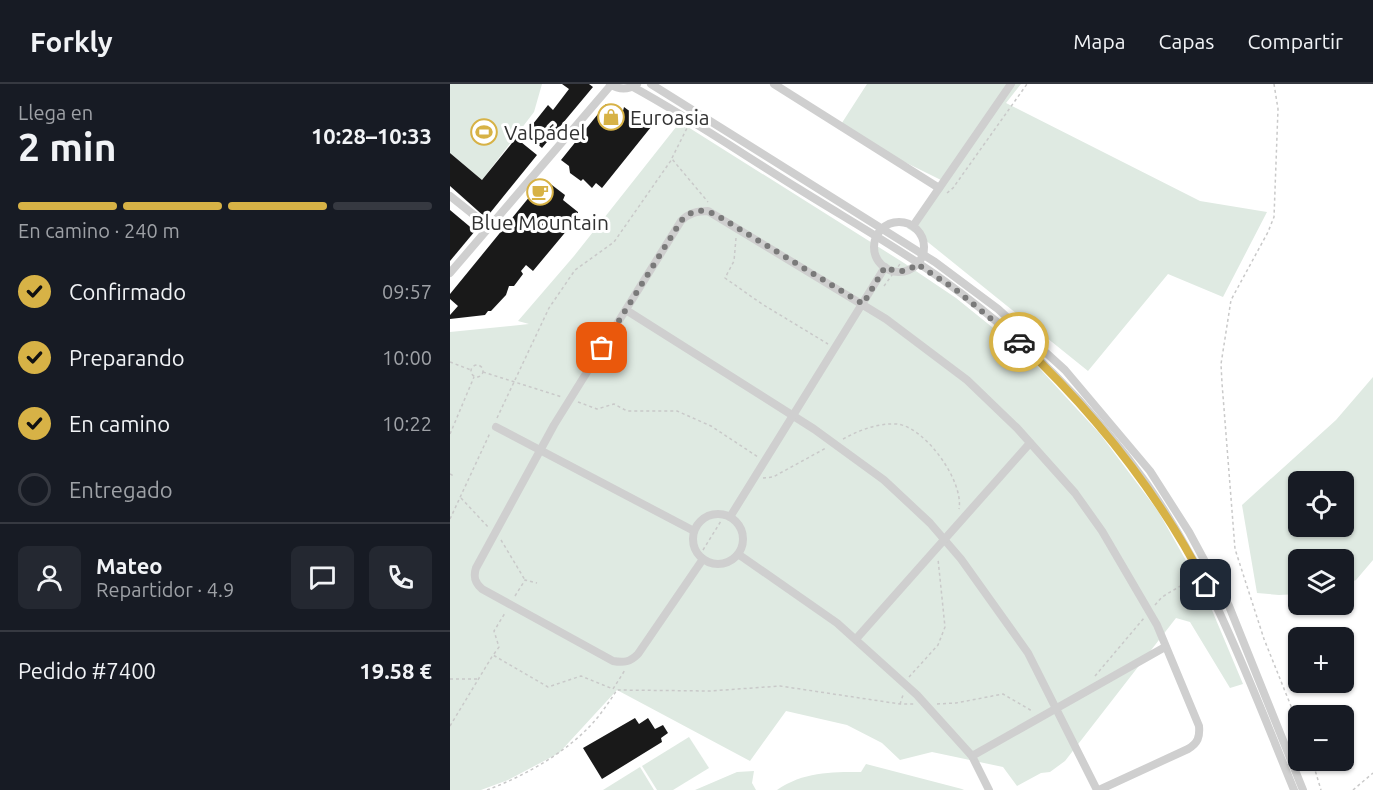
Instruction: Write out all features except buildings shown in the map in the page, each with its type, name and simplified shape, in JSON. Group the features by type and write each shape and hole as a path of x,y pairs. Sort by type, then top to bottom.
{"street":[{"path":"450,273 610,84 621,89 635,85 942,279 981,309 1055,375 1094,418 1147,484 1198,570 1221,614 1294,790"},
{"path":"651,84 923,255 998,309 1065,370 1150,471 1189,532 1229,606 1303,790"},
{"path":"914,226 943,191 1011,84"},
{"path":"777,85 943,191"},
{"path":"450,196 489,227"},
{"path":"626,310 793,416 884,480 930,523 992,601 1028,653 1098,790 1188,749 1198,740 1199,726 1157,625 1102,531 1075,493 1030,443 967,380 886,319 708,211 689,214 681,221 540,449 476,568 474,578 482,590 613,661 621,663 638,654 700,559"},
{"path":"897,221 914,226 923,238 923,255 917,264 899,272 885,267 878,261 875,253 876,237 881,229 897,221"},
{"path":"727,517 793,416 885,267"},
{"path":"494,428 540,449 694,531"},
{"path":"856,639 1030,443"},
{"path":"713,514 727,517 736,522 743,537 738,554 726,563 710,563 700,559 694,546 694,531 699,522 713,514"},
{"path":"738,554 837,623 917,695 972,756 989,790"},
{"path":"972,756 1165,647"}],"path":[{"path":"943,191 953,188 1027,84"},
{"path":"1274,84 1278,109 1274,217 1231,300 1221,364 1221,383 1235,549 1263,639 1290,705"},
{"path":"450,519 549,308 575,270 614,242 672,159 688,127"},
{"path":"672,159 708,201"},
{"path":"737,235 734,261 725,278 762,304 829,345"},
{"path":"450,362 471,370 474,377 450,434"},
{"path":"471,370 479,366 483,372 566,398"},
{"path":"474,377 480,377 483,372"},
{"path":"577,402 597,409 614,404 627,411 677,411 711,426 762,459"},
{"path":"837,441 864,428 897,424 909,427 949,468 959,498 960,506 957,513"},
{"path":"755,479 773,477 828,447"},
{"path":"450,474 454,476"},
{"path":"700,559 727,517"},
{"path":"906,681 938,645 945,627 937,550"},
{"path":"1151,610 1162,597 1190,578 1197,581"},
{"path":"1095,677 1145,616"},
{"path":"450,726 493,655 548,687 581,676 613,689 626,669"},
{"path":"450,679 478,679"},
{"path":"487,790 509,782 559,753 598,718 617,690 710,691 780,686 900,704 922,704"},
{"path":"900,704 904,689"},
{"path":"934,704 956,703 1003,694 1037,713"},
{"path":"1315,771 1321,790"},
{"path":"1353,790 1373,773"}],"shaded area":[{"name":"Valpádel","path":"450,84 542,84 534,112 482,180 450,153"},
{"path":"867,84 1021,84 1006,103 1200,201 1267,212 1223,297 1168,274 1088,371 924,239 907,228 943,181 838,129"},
{"path":"680,122 956,298 1029,357 1100,434 1158,511 1206,596 1243,684 1230,688 1190,622 1176,618 1065,761 1050,772 1041,773 1017,786 1003,767 932,752 900,760 882,743 847,725 786,711 750,761 617,690 559,753 508,780 481,790 450,790 450,332 529,324 518,321 574,256"},
{"path":"1373,377 1373,560 1356,580 1354,581 1354,549 1288,549 1288,595 1257,593 1242,505 1336,420"},
{"path":"689,737 709,768 673,790 657,790 642,766"},
{"path":"866,764 964,790 777,790 807,776 861,772"},
{"path":"640,767 654,790 603,790"},
{"path":"754,771 752,783 756,790 695,790 737,772"}],"way so far":[{"path":"602,348 681,221 689,214 698,211 708,211 718,216 863,304 885,267 899,272 917,264 942,279 1019,342"}],"place":[{"name":"Euroasia","path":"611,117"},
{"name":"Valpádel","path":"484,132"},
{"name":"Blue Mountain","path":"540,192"}],"route":[{"path":"1019,342 1055,375 1124,453 1172,523 1206,585"}]}
